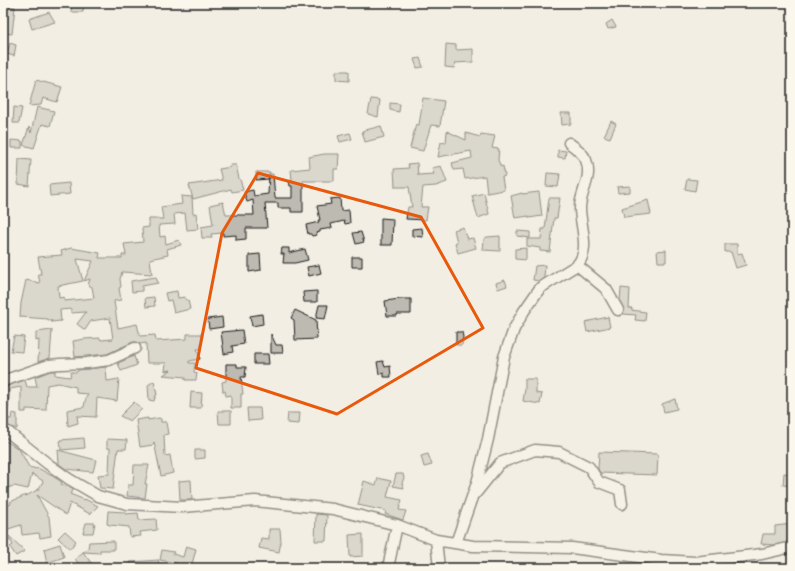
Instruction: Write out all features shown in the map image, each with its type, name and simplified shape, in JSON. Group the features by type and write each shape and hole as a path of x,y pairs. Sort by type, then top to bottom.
{"street":[{"path":"456,543 477,483 488,439 504,357 514,329 540,288 577,265 581,260 584,247 580,207 587,183 588,172 586,160 581,152 569,143"},
{"path":"577,265 606,289 618,310"},
{"path":"3,381 49,365 109,360 135,348"},
{"path":"3,430 69,479 98,496 127,504 182,507 254,501 333,509 397,525 436,540 473,546 572,548 661,560 695,562 762,554 792,547"},
{"path":"471,499 500,462 535,450 559,452 589,467 599,482 620,490 622,504"},
{"path":"388,568 397,525"},
{"path":"436,540 439,568"}],"highlighted area":[{"path":"258,173 421,217 483,328 337,414 196,368 222,233"}],"building":[{"path":"72,3 84,3 83,12 71,12"},
{"path":"3,6 15,7 12,34 3,33"},
{"path":"49,12 55,22 32,29 29,19"},
{"path":"612,20 616,27 608,29 606,24"},
{"path":"10,43 16,45 14,56 7,54"},
{"path":"446,44 456,45 456,50 473,49 473,62 455,63 454,68 445,67"},
{"path":"420,58 423,67 417,68 414,59"},
{"path":"336,71 349,71 349,81 336,80"},
{"path":"36,80 62,87 57,102 43,98 41,105 29,106"},
{"path":"423,98 444,101 440,126 431,125 423,151 410,148 416,124 419,125"},
{"path":"371,99 380,100 378,117 368,114"},
{"path":"390,103 400,104 399,112 390,110"},
{"path":"14,107 22,108 19,123 13,123"},
{"path":"37,107 54,111 50,126 42,124 34,148 23,145 29,127 31,133"},
{"path":"561,113 571,113 571,124 562,125"},
{"path":"611,121 616,124 610,138 604,136"},
{"path":"381,126 384,137 365,142 362,131"},
{"path":"447,131 466,140 466,133 480,137 481,134 495,136 492,148 499,149 498,160 501,167 503,166 505,176 502,177 504,190 487,193 485,176 465,179 463,169 454,170 452,163 472,158 471,151 438,157 441,142 446,143"},
{"path":"350,133 352,139 340,142 338,136"},
{"path":"11,140 22,141 22,148 11,148"},
{"path":"558,150 566,151 565,158 558,157"},
{"path":"324,154 339,154 338,169 334,169 334,181 303,181 303,212 291,212 291,208 278,208 278,203 265,203 267,228 246,228 246,239 236,240 236,235 223,236 223,233 211,234 212,238 202,238 201,227 213,225 210,205 223,202 226,215 254,215 253,200 247,202 244,192 253,190 254,196 268,194 269,174 273,174 275,198 292,198 292,186 290,186 289,181 292,180 291,170 310,168 309,157"},
{"path":"19,159 31,160 29,186 18,184"},
{"path":"417,163 418,175 434,174 432,168 441,166 447,182 436,186 423,187 421,207 428,207 426,220 406,219 408,207 412,207 409,187 395,187 394,169 409,168 408,164"},
{"path":"230,165 236,165 243,190 232,192 231,189 193,199 189,185 222,180 219,169 231,167"},
{"path":"256,172 270,172 269,179 256,180"},
{"path":"547,173 560,174 558,187 546,186"},
{"path":"687,179 697,180 695,191 685,189"},
{"path":"69,183 70,194 50,196 49,185"},
{"path":"630,186 630,192 618,193 617,187"},
{"path":"539,192 542,216 515,218 511,196 522,193"},
{"path":"484,193 489,214 478,218 472,196"},
{"path":"181,196 192,197 193,214 196,213 198,229 187,230 185,213 174,214 175,224 159,225 160,237 165,236 166,244 179,240 181,245 167,249 168,255 150,259 152,274 122,272 120,279 121,287 119,288 121,300 114,301 118,328 137,324 140,336 155,335 156,341 187,339 187,334 202,334 201,349 197,349 200,359 189,361 189,363 195,363 194,372 197,373 196,380 185,380 185,377 163,375 171,370 165,371 166,363 147,363 146,343 140,344 133,342 107,354 75,357 73,341 100,338 101,340 113,339 110,318 91,321 85,330 77,324 86,312 71,313 71,309 60,310 61,321 51,322 52,320 48,319 20,317 21,303 26,280 40,283 38,274 41,274 38,257 62,255 61,251 71,248 100,253 99,258 122,258 122,255 126,255 124,244 143,242 142,228 149,227 149,219 163,219 161,207 182,204","holes":["77,259 93,261 84,281 90,279 88,285 92,287 94,298 64,301 64,297 59,298 58,286 83,281"]},
{"path":"340,198 341,211 349,210 350,223 345,224 344,221 331,224 332,228 320,230 320,232 316,233 317,235 312,236 311,234 308,234 306,225 319,222 318,220 320,220 317,206 331,204 330,199"},
{"path":"549,198 560,198 557,218 554,218 550,252 540,251 540,248 527,246 527,239 541,239 542,229 545,229"},
{"path":"648,200 651,214 624,217 622,208"},
{"path":"381,218 393,219 392,245 381,245"},
{"path":"463,227 467,239 473,238 476,248 458,253 455,243 457,242 454,230"},
{"path":"422,228 423,237 412,236 412,229"},
{"path":"517,231 530,232 530,238 517,236"},
{"path":"361,232 364,242 356,244 353,233"},
{"path":"500,236 500,251 483,250 484,239 487,237"},
{"path":"725,244 737,244 737,254 742,253 746,265 736,268 731,252 725,252"},
{"path":"282,248 289,248 289,253 305,249 308,260 295,263 283,263 284,254 281,254"},
{"path":"526,248 526,260 515,259 515,249"},
{"path":"666,250 666,262 658,262 657,251"},
{"path":"260,254 261,270 249,272 249,255"},
{"path":"352,257 362,257 362,267 352,267"},
{"path":"319,265 321,273 309,276 307,267"},
{"path":"545,265 544,278 539,281 533,280 535,266"},
{"path":"156,277 158,283 142,286 142,291 132,292 131,281"},
{"path":"505,280 507,286 498,289 496,283"},
{"path":"621,288 630,289 629,308 632,308 631,310 646,312 645,321 635,320 636,315 623,314 624,310 620,301"},
{"path":"177,291 178,298 185,297 185,299 188,300 190,309 174,313 171,300 167,301 165,293"},
{"path":"317,291 317,302 304,302 303,292"},
{"path":"154,297 155,306 146,307 145,298"},
{"path":"411,299 411,314 387,316 385,301"},
{"path":"319,305 328,305 325,319 316,318"},
{"path":"295,310 316,320 317,339 295,340 294,320 291,318"},
{"path":"262,314 263,324 252,326 250,316"},
{"path":"222,317 223,327 209,329 208,319"},
{"path":"608,317 610,327 587,332 585,322"},
{"path":"52,330 50,358 38,362 39,340 36,341 36,332"},
{"path":"242,330 244,344 232,346 233,352 224,354 221,332"},
{"path":"456,332 462,332 462,345 456,345"},
{"path":"271,334 276,345 282,345 283,353 271,353"},
{"path":"14,336 24,337 22,352 11,351"},
{"path":"254,354 268,354 269,364 254,364"},
{"path":"134,356 137,365 121,371 118,363"},
{"path":"383,361 385,367 390,366 391,377 384,377 384,373 379,374 377,362"},
{"path":"226,364 237,364 237,367 246,367 245,377 241,377 243,394 241,394 241,408 231,408 231,395 226,396 225,391 223,392 222,382 226,381"},
{"path":"106,367 107,381 119,379 117,401 97,398 96,417 77,416 78,423 68,426 67,410 84,407 88,394 76,393 76,387 58,383 47,385 46,410 26,409 26,412 21,412 21,387 10,389 8,409 3,408 3,387 25,380 27,387 37,387 35,377 50,371 55,371 55,375 70,377 71,372 77,372 78,370"},
{"path":"525,379 536,379 536,393 542,394 540,404 523,401"},
{"path":"154,381 157,395 154,401 149,400 148,385"},
{"path":"191,392 202,393 201,408 190,408"},
{"path":"675,399 677,409 664,412 662,404"},
{"path":"134,402 142,409 130,421 120,416"},
{"path":"247,408 260,408 261,420 248,421"},
{"path":"218,411 231,411 231,424 219,424"},
{"path":"12,413 17,414 17,429 3,424 3,418 11,419"},
{"path":"288,413 300,413 299,424 287,423"},
{"path":"148,418 148,420 159,418 161,419 161,422 166,422 168,434 164,435 165,456 170,455 173,473 161,476 154,442 153,445 140,447 136,420"},
{"path":"84,438 85,448 61,450 60,440"},
{"path":"107,439 127,440 126,449 118,449 113,489 100,488 98,475 109,474 110,448 107,448"},
{"path":"6,441 19,449 29,467 38,468 54,477 62,482 61,484 74,489 70,494 85,499 98,506 90,514 70,503 66,515 37,495 49,517 51,536 40,538 39,533 22,535 21,525 5,530 3,522 3,507 11,504 10,502 39,489 43,481 32,474 28,489 14,486 3,489 3,444"},
{"path":"58,450 96,460 93,472 66,469 59,464"},
{"path":"195,450 205,450 205,458 195,459"},
{"path":"599,452 658,454 657,475 600,473 598,469"},
{"path":"428,454 432,465 424,467 421,456"},
{"path":"134,465 149,465 145,484 147,484 145,498 127,496 128,485 133,485"},
{"path":"784,473 792,474 792,486 783,485"},
{"path":"396,474 403,474 404,478 402,483 404,488 393,486"},
{"path":"378,478 391,481 387,497 402,500 399,510 406,511 403,520 385,514 386,511 358,505 364,481 376,485"},
{"path":"191,480 192,500 180,500 179,481"},
{"path":"108,511 125,512 125,514 138,513 139,520 156,519 157,530 140,532 141,536 130,537 129,527 107,524"},
{"path":"316,514 327,515 326,541 315,541"},
{"path":"86,523 95,523 93,533 83,533"},
{"path":"792,524 792,541 774,545 761,544 763,534 775,534 775,526"},
{"path":"269,529 280,529 281,542 279,552 259,548 261,538 269,539"},
{"path":"65,531 76,541 70,549 58,538"},
{"path":"363,534 363,556 350,557 349,535"},
{"path":"9,536 25,551 16,556 10,547 13,545 8,537"},
{"path":"114,541 114,550 100,550 100,553 83,552 88,548 89,542"},
{"path":"60,544 64,557 47,563 44,549"},
{"path":"186,546 196,549 191,568 183,568 176,566 177,563 160,560 162,550 174,552 173,554 183,557"},
{"path":"83,552 92,564 86,568 82,568 75,559"},
{"path":"159,560 157,568 130,568 130,562"}]}
